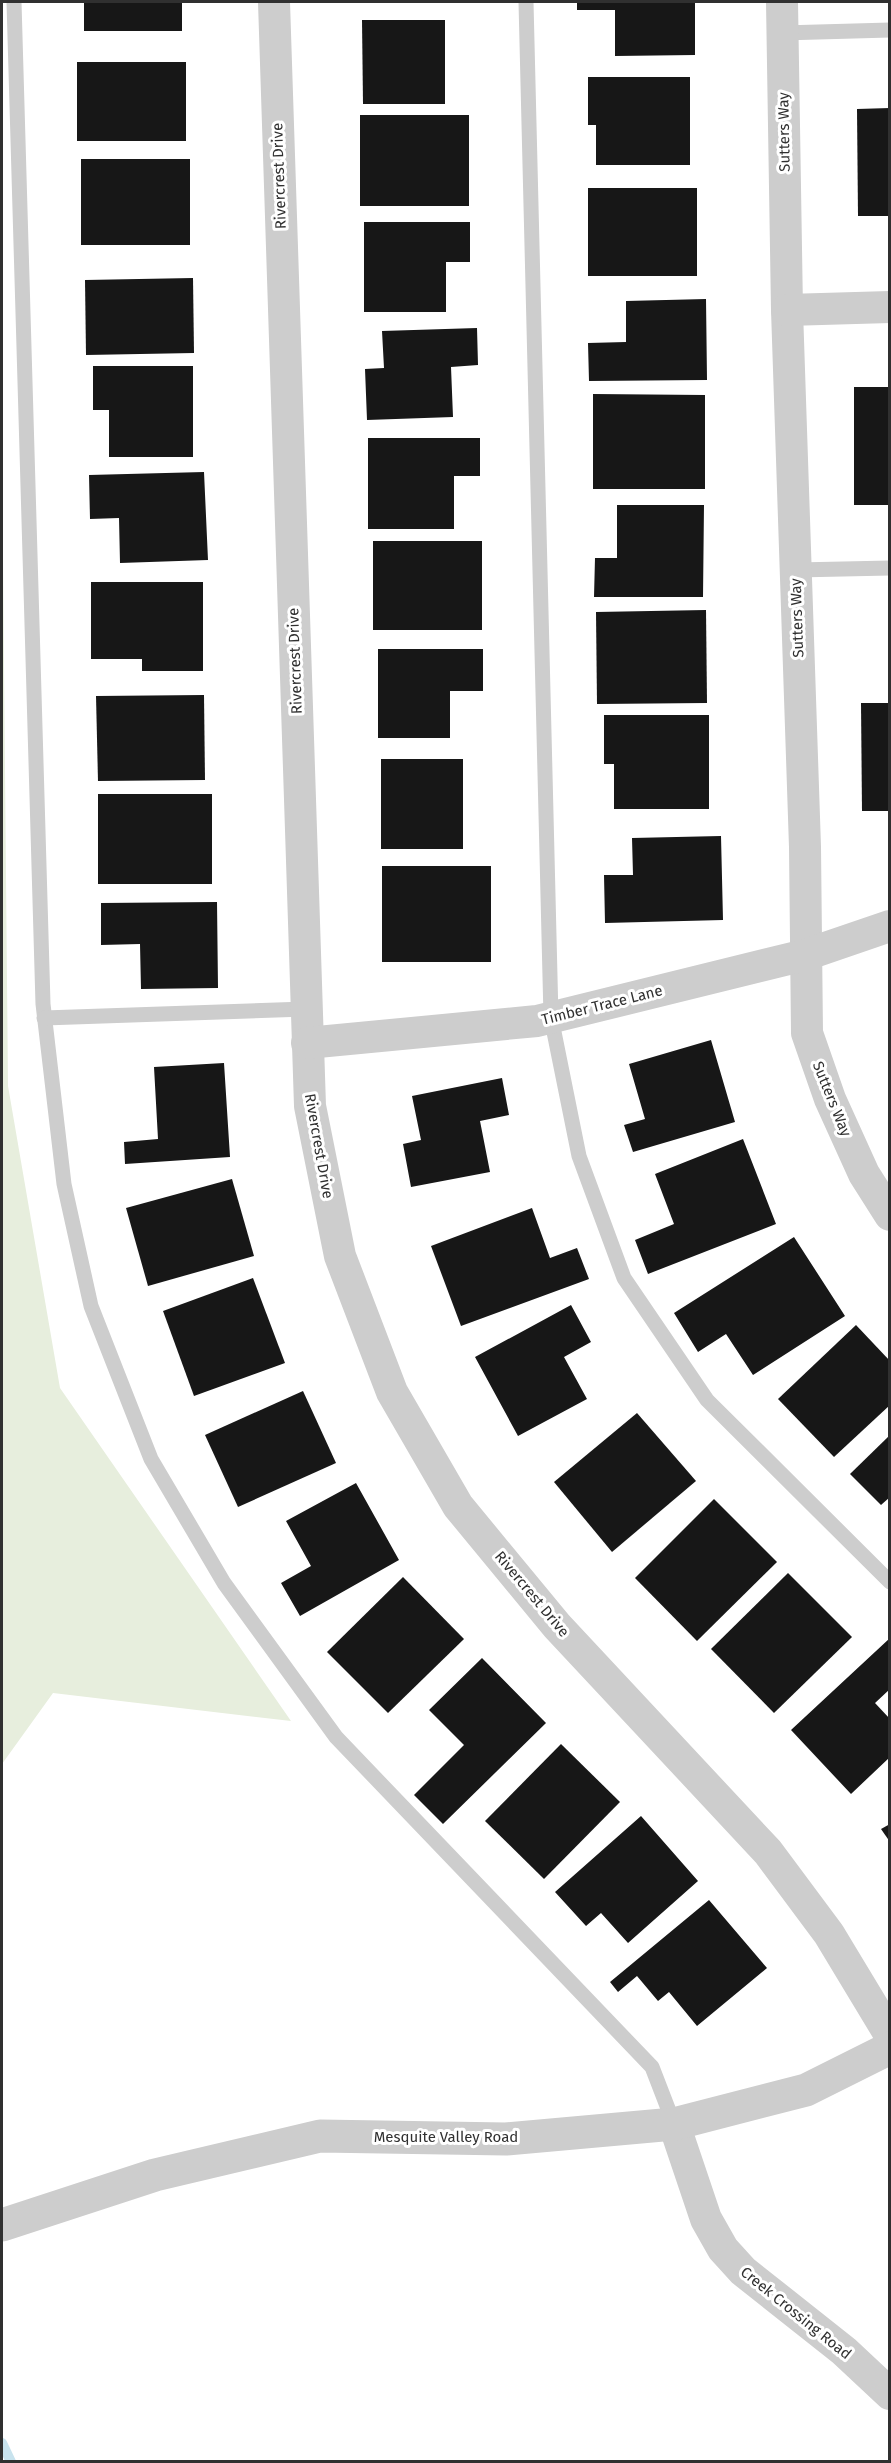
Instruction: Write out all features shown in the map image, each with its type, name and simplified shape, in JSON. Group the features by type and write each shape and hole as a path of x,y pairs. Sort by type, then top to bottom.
{"street":[{"name":"Rivercrest Drive","path":"274,2 310,1106 340,1256 392,1392 458,1506 557,1626 768,1852 829,1934 890,2035"},
{"name":"Sutters Way","path":"782,2 788,310 805,847 807,1033 830,1099 864,1174 890,1215"},
{"path":"788,310 890,307"},
{"name":"Timber Trace Lane","path":"307,1043 537,1021 805,955 890,926"},
{"name":"Mesquite Valley Road","path":"2,2225 155,2175 320,2136 506,2139 674,2124 806,2090 890,2048"},
{"name":"Creek Crossing Road","path":"674,2124 706,2219 723,2249 743,2271 844,2351 890,2394"}],"lane":[{"path":"14,2 44,1018 64,1184 91,1306 151,1459 224,1583 336,1737 652,2067 674,2124"},
{"path":"526,2 551,1017 579,1156 624,1278 707,1400 890,1581"},
{"path":"782,33 890,30"},
{"path":"796,570 890,568"},
{"path":"44,1018 306,1008"}],"green space":[{"path":"2,451 8,1086 60,1388 291,1721 53,1693 2,1764"}],"building":[{"path":"84,2 182,2 182,31 84,31"},
{"path":"577,2 695,2 695,55 615,56 615,10 577,10"},
{"path":"362,20 445,20 445,104 363,104"},
{"path":"77,62 186,62 186,141 77,141"},
{"path":"588,77 690,77 690,165 596,165 596,125 588,125"},
{"path":"890,108 890,216 858,216 857,109"},
{"path":"360,115 469,115 469,206 360,206"},
{"path":"81,159 190,159 190,245 81,245"},
{"path":"588,188 697,188 697,276 588,276"},
{"path":"364,222 470,222 470,262 446,262 446,312 364,312"},
{"path":"193,278 194,353 86,355 85,280"},
{"path":"706,299 707,380 589,381 588,343 626,342 626,301"},
{"path":"477,328 478,365 451,367 453,417 367,420 365,369 384,368 382,331"},
{"path":"93,366 193,366 193,457 109,457 109,410 93,410"},
{"path":"854,387 890,387 890,505 854,505"},
{"path":"593,394 705,395 705,489 593,489"},
{"path":"368,438 480,438 480,476 454,476 454,529 368,529"},
{"path":"204,472 208,560 120,563 119,518 90,519 89,475"},
{"path":"617,505 704,505 703,597 594,597 595,558 617,558"},
{"path":"373,541 482,541 482,630 373,630"},
{"path":"91,582 203,582 203,671 142,671 142,659 91,659"},
{"path":"706,610 707,703 597,704 596,612"},
{"path":"378,649 483,649 483,691 450,691 450,738 378,738"},
{"path":"204,695 205,780 98,781 96,696"},
{"path":"861,703 890,703 890,811 862,811"},
{"path":"604,715 709,715 709,809 614,809 614,764 604,764"},
{"path":"381,759 463,759 463,849 381,849"},
{"path":"98,794 212,794 212,884 98,884"},
{"path":"721,836 723,920 605,923 604,875 633,875 632,838"},
{"path":"382,866 491,866 491,962 382,962"},
{"path":"217,902 218,988 141,989 140,944 101,945 101,903"},
{"path":"711,1040 735,1122 633,1152 624,1125 645,1119 629,1064"},
{"path":"224,1063 230,1157 125,1164 124,1142 158,1139 154,1067"},
{"path":"502,1078 509,1115 480,1121 490,1172 411,1187 403,1144 421,1140 412,1096"},
{"path":"743,1139 776,1224 648,1274 635,1240 674,1224 655,1174"},
{"path":"232,1179 254,1256 148,1286 126,1208"},
{"path":"532,1208 550,1258 577,1248 589,1279 461,1326 431,1246"},
{"path":"794,1237 845,1316 753,1375 726,1334 698,1352 674,1313"},
{"path":"253,1278 285,1363 194,1396 163,1311"},
{"path":"571,1305 591,1342 564,1357 587,1399 518,1436 475,1357"},
{"path":"856,1325 890,1361 890,1405 834,1457 778,1399"},
{"path":"303,1391 336,1463 238,1507 205,1435"},
{"path":"637,1413 696,1481 612,1552 554,1482"},
{"path":"890,1435 890,1497 881,1505 850,1474"},
{"path":"356,1483 399,1560 300,1616 281,1583 311,1566 286,1521"},
{"path":"714,1499 777,1562 697,1641 635,1578"},
{"path":"788,1573 852,1637 774,1713 711,1649"},
{"path":"403,1577 464,1639 388,1713 327,1652"},
{"path":"890,1638 890,1689 875,1703 890,1719 890,1757 851,1794 791,1730"},
{"path":"482,1658 546,1723 443,1824 414,1795 464,1745 429,1710"},
{"path":"561,1744 620,1802 544,1879 485,1821"},
{"path":"641,1816 698,1881 628,1943 601,1913 586,1926 555,1892"},
{"path":"890,1824 890,1842 881,1829"},
{"path":"709,1900 767,1968 697,2026 669,1992 658,2001 637,1976 618,1992 610,1982"}],"waterway":[{"path":"2,2443 11,2462"}]}
